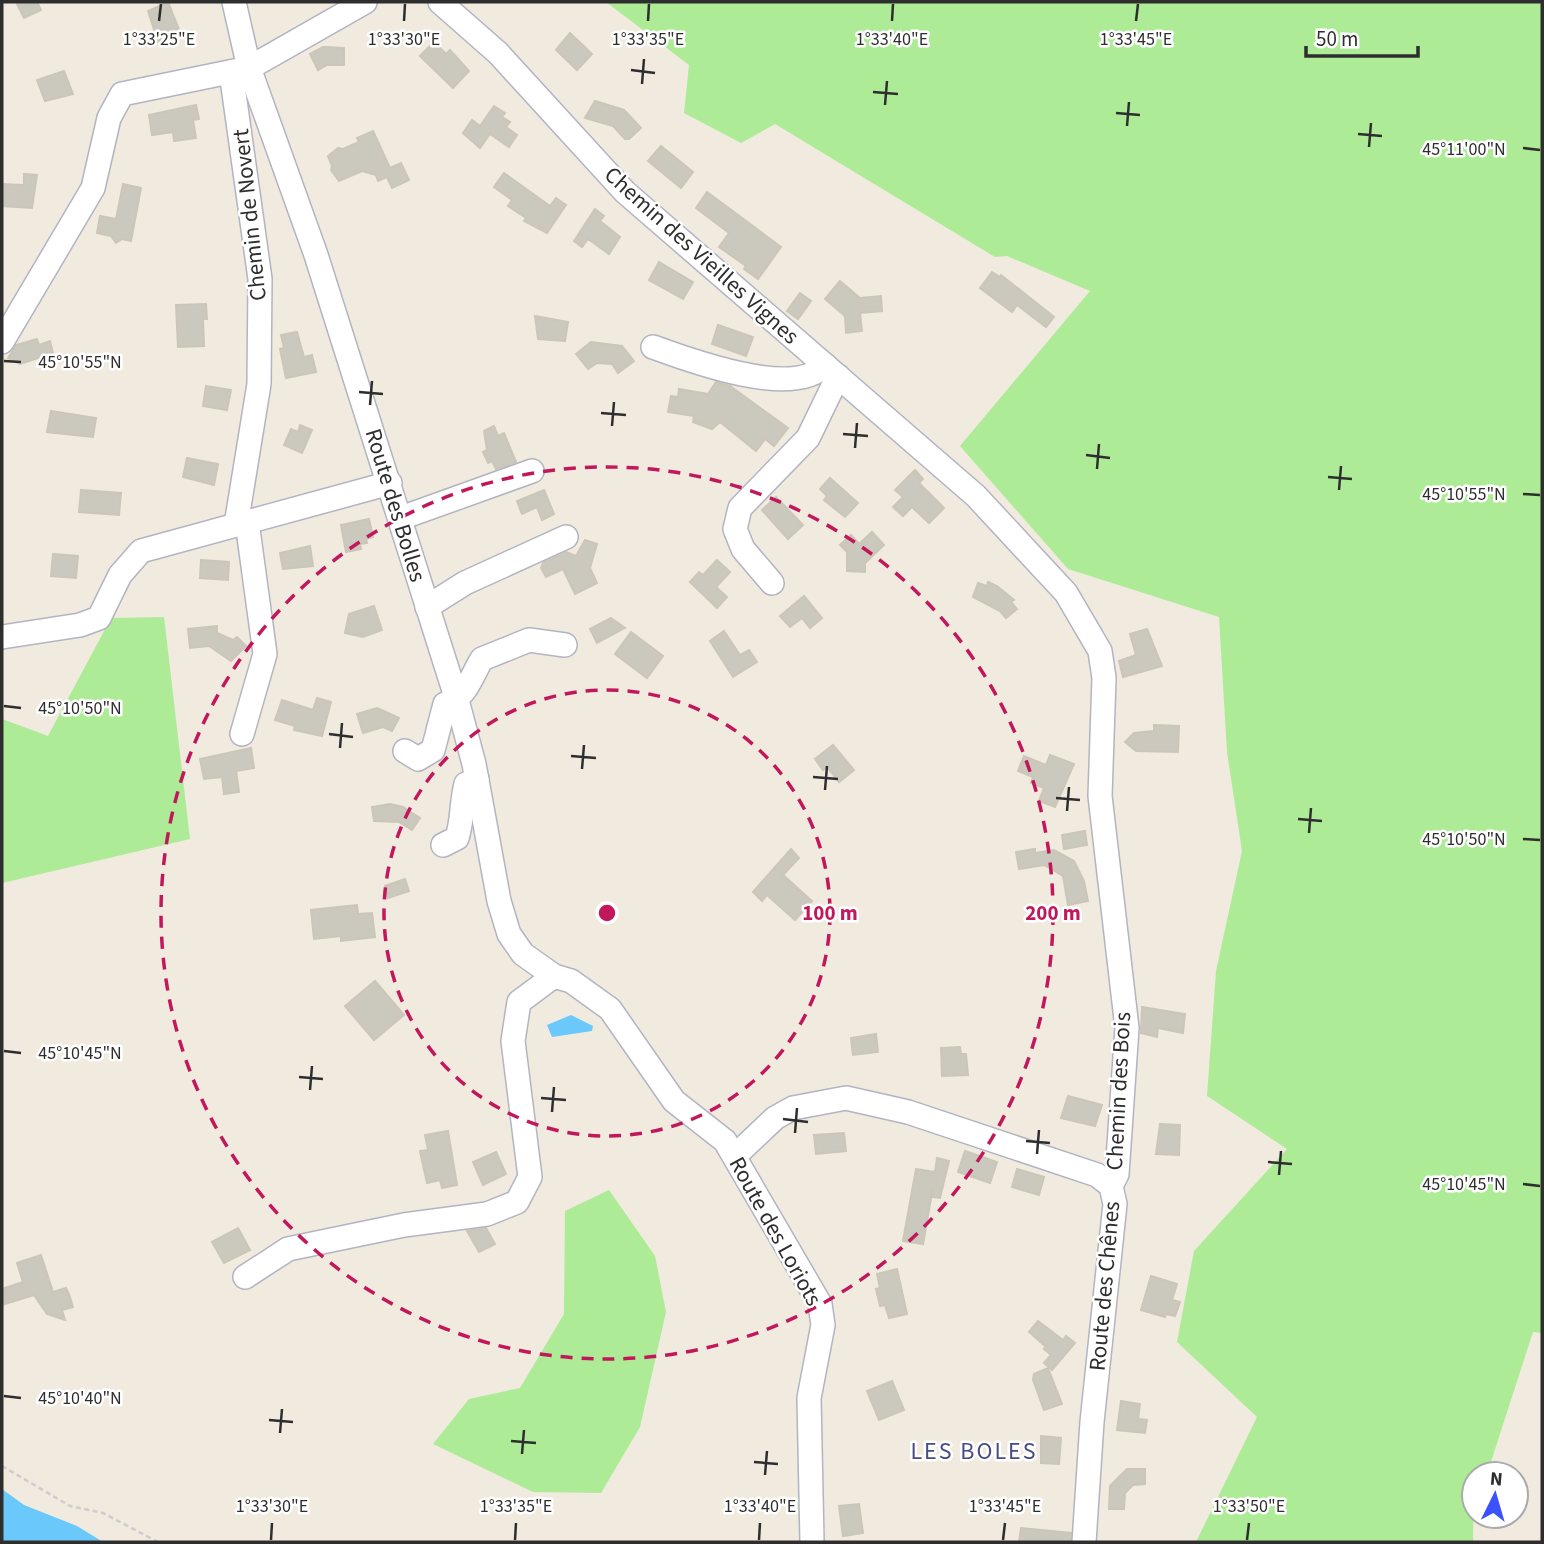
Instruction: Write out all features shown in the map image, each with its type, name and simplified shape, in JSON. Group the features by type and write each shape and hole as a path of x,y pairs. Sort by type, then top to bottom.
{"street":[{"name":"Route des Bolles","path":"234,2 240,70 316,255 457,700 477,779 499,901 509,934"},
{"path":"2,342 93,188 108,118 122,94 240,70 365,2"},
{"name":"Chemin des Vieilles Vignes","path":"440,2 498,53 625,192 976,496"},
{"name":"Chemin de Novert","path":"240,70 260,279 259,384 242,524 265,654 242,734"},
{"path":"653,347 704,366 776,378 804,379 818,372 832,370 808,438 740,508 735,529 743,549 772,583"},
{"path":"401,518 532,471"},
{"path":"2,637 80,625 99,618 120,575 141,551 390,483"},
{"name":"Chemin des Bois","path":"976,496 1066,593 1100,651 1104,678 1100,796 1126,1028 1117,1174 1111,1186"},
{"path":"428,607 465,583 566,537"},
{"path":"405,751 418,759 433,750 445,705 457,700 467,691 482,659 529,640 565,645"},
{"path":"443,845 457,838 463,821 461,802 466,784 477,779"},
{"name":"Route des Loriots","path":"509,934 523,954 554,976 571,981 610,1009 674,1101 725,1141 736,1155 785,1248 820,1304 823,1325 809,1398 812,1542"},
{"path":"245,1277 288,1249 404,1225 487,1214 517,1202 530,1177 513,1041 519,1002 554,976"},
{"name":"Route des Chênes","path":"736,1155 775,1118 793,1108 846,1098 908,1112 1097,1175 1111,1186 1115,1204 1092,1422 1084,1542"}],"path":[{"path":"2,1466 70,1506 103,1513 158,1542"}],"green space":[{"path":"606,2 1542,2 1542,1333 1533,1332 1492,1460 1460,1460 1460,1530 1473,1530 1473,1542 1196,1542 1257,1417 1177,1342 1194,1251 1287,1149 1207,1096 1216,971 1242,851 1227,752 1219,617 1068,569 960,446 1090,291 1007,256 995,257 775,124 741,143 684,113 689,65"},
{"path":"164,617 190,839 2,883 2,719 48,736 111,618"},
{"path":"609,1190 655,1256 666,1312 640,1427 601,1493 533,1492 433,1444 469,1399 520,1388 564,1314 565,1211"}],"water":[{"path":"571,1015 593,1026 592,1031 552,1037 547,1025"},
{"path":"2,1489 24,1505 77,1526 103,1542 2,1542"}],"building":[{"path":"16,2 37,2 41,10 24,18"},
{"path":"168,2 180,32 158,42 148,11"},
{"path":"570,33 592,54 577,70 556,50"},
{"path":"434,42 446,54 450,50 469,71 453,88 420,56"},
{"path":"323,47 344,48 344,65 327,65 318,70 310,54"},
{"path":"64,71 73,94 45,101 37,80"},
{"path":"595,101 624,110 641,128 629,139 625,139 613,126 585,118"},
{"path":"196,105 199,119 193,120 196,138 174,141 173,132 152,135 149,115"},
{"path":"494,106 505,113 502,117 510,122 506,127 517,135 509,147 490,134 480,148 463,133 472,120 480,126"},
{"path":"373,131 390,168 401,163 409,180 392,188 387,177 378,181 376,175 362,171 339,181 331,170 328,156 338,148 343,149 359,142 357,138"},
{"path":"661,146 693,172 681,188 648,161"},
{"path":"504,173 550,206 556,198 566,205 547,233 524,221 526,218 508,206 512,200 494,187"},
{"path":"24,174 37,175 32,208 2,206 2,184 24,185"},
{"path":"123,184 141,188 131,241 122,239 116,243 111,236 97,233 100,216 116,219"},
{"path":"707,192 781,247 758,279 744,269 746,266 719,247 729,233 696,208"},
{"path":"595,209 604,216 600,221 620,237 609,254 588,239 582,247 574,241"},
{"path":"659,262 693,282 683,299 649,280"},
{"path":"992,272 1000,277 1001,275 1054,317 1046,327 1017,305 1012,312 980,288"},
{"path":"840,281 860,298 881,296 882,311 860,313 862,331 846,333 845,316 825,299"},
{"path":"800,293 811,301 798,319 787,311"},
{"path":"206,304 207,319 203,319 204,346 178,347 176,305"},
{"path":"535,316 568,322 565,341 538,339"},
{"path":"718,325 753,337 746,356 712,344"},
{"path":"297,332 304,357 312,355 316,372 286,378 280,349 284,348 281,335"},
{"path":"37,339 39,345 50,341 53,353 20,364 8,358 16,345"},
{"path":"591,342 622,346 634,361 618,373 612,364 597,363 588,369 576,354"},
{"path":"716,382 730,386 788,428 774,446 765,439 756,451 720,422 712,429 693,422 694,416 668,412 671,396 678,397 679,389 708,394"},
{"path":"206,386 231,390 227,410 203,406"},
{"path":"51,411 96,418 93,437 47,432"},
{"path":"300,425 312,430 302,453 284,445 291,429 298,432"},
{"path":"494,426 498,436 504,433 516,462 496,469 492,461 488,463 483,452 487,450 484,431"},
{"path":"187,458 218,464 214,485 183,477"},
{"path":"915,470 923,479 919,483 944,508 929,523 912,507 903,516 893,507 903,497 895,490"},
{"path":"830,478 858,503 845,517 824,500 827,496 820,489"},
{"path":"81,490 121,493 119,515 79,512"},
{"path":"544,490 554,514 542,520 537,507 522,514 517,501"},
{"path":"776,497 803,525 788,539 762,510"},
{"path":"369,519 373,537 366,539 367,543 360,544 361,549 346,552 341,525"},
{"path":"872,532 884,545 865,563 865,572 847,571 847,552 840,545 851,535 859,544"},
{"path":"585,540 597,544 590,568 597,583 575,594 563,569 546,577 541,568 543,563 566,552 576,556"},
{"path":"310,546 313,566 283,569 280,553"},
{"path":"53,554 78,556 76,578 51,576"},
{"path":"201,560 229,562 228,580 200,578"},
{"path":"717,560 730,572 716,587 727,597 717,608 690,582 699,572 703,575"},
{"path":"988,582 1014,600 1011,602 1017,609 1006,618 1000,611 973,597 978,583 987,586"},
{"path":"804,596 822,618 810,628 802,618 790,627 780,616"},
{"path":"374,606 382,630 363,637 345,633 349,614"},
{"path":"611,618 625,628 597,643 590,629"},
{"path":"217,626 217,633 233,640 237,637 246,646 231,661 209,646 190,648 188,629"},
{"path":"1147,629 1162,666 1123,677 1119,661 1136,655 1130,634"},
{"path":"724,631 740,655 749,650 757,662 733,677 710,641"},
{"path":"631,632 663,656 647,678 615,654"},
{"path":"317,698 331,702 322,736 294,730 295,726 275,720 282,700 313,710"},
{"path":"377,708 399,718 392,731 383,727 363,733 357,714"},
{"path":"1154,725 1179,726 1178,752 1136,751 1125,742 1134,733 1154,731"},
{"path":"833,745 854,770 839,782 827,767 823,770 815,759"},
{"path":"251,748 254,768 236,771 239,792 224,794 222,777 204,779 200,759"},
{"path":"1050,755 1074,764 1055,807 1039,801 1044,788 1031,783 1033,777 1018,771 1024,756 1046,765"},
{"path":"390,804 403,807 420,818 412,830 399,822 374,821 372,807"},
{"path":"1085,831 1087,845 1064,849 1062,835"},
{"path":"791,849 799,858 783,875 812,901 795,920 767,895 762,901 753,892"},
{"path":"1035,849 1035,853 1054,850 1074,861 1084,881 1088,901 1068,905 1063,876 1044,865 1019,869 1016,852"},
{"path":"405,879 409,891 388,898 385,886"},
{"path":"357,905 358,914 372,913 375,937 341,941 341,936 314,939 311,910"},
{"path":"375,981 404,1015 374,1040 345,1006"},
{"path":"1142,1007 1185,1014 1183,1033 1158,1028 1157,1037 1141,1033"},
{"path":"876,1034 878,1052 853,1055 851,1038"},
{"path":"960,1047 961,1054 966,1054 968,1075 942,1076 941,1048"},
{"path":"1068,1096 1102,1105 1095,1126 1061,1118"},
{"path":"1160,1124 1180,1125 1179,1155 1156,1154"},
{"path":"448,1131 457,1185 442,1188 440,1180 427,1183 420,1151 428,1150 425,1135"},
{"path":"844,1133 846,1151 816,1154 814,1135"},
{"path":"965,1151 997,1162 990,1183 958,1172"},
{"path":"496,1152 506,1174 483,1185 473,1162"},
{"path":"937,1158 949,1161 940,1198 932,1197 933,1187 923,1244 903,1241 916,1169 935,1172"},
{"path":"1017,1169 1044,1177 1039,1195 1012,1187"},
{"path":"238,1228 250,1250 224,1263 212,1242"},
{"path":"486,1228 495,1244 479,1252 467,1231"},
{"path":"41,1255 53,1292 66,1288 69,1294 73,1307 62,1310 65,1320 47,1314 34,1295 2,1305 2,1289 23,1282 17,1263"},
{"path":"897,1269 907,1314 889,1318 885,1305 880,1306 876,1289 880,1288 877,1274"},
{"path":"1151,1276 1177,1284 1172,1300 1180,1302 1175,1316 1166,1314 1165,1317 1141,1310"},
{"path":"1038,1321 1063,1340 1066,1336 1075,1343 1052,1370 1044,1363 1051,1355 1029,1332"},
{"path":"1048,1368 1062,1404 1044,1410 1033,1380 1034,1374"},
{"path":"892,1381 904,1410 879,1420 867,1391"},
{"path":"1121,1401 1140,1404 1138,1419 1147,1420 1145,1433 1117,1430"},
{"path":"1041,1436 1061,1438 1059,1464 1041,1463"},
{"path":"1127,1469 1145,1469 1145,1484 1133,1485 1125,1493 1124,1509 1109,1509 1110,1486"},
{"path":"859,1504 863,1533 843,1536 839,1506"},
{"path":"1021,1528 1071,1533 1070,1542 1019,1542"}],"district":[{"name":"LES BOLES","path":"974,1451"}]}
